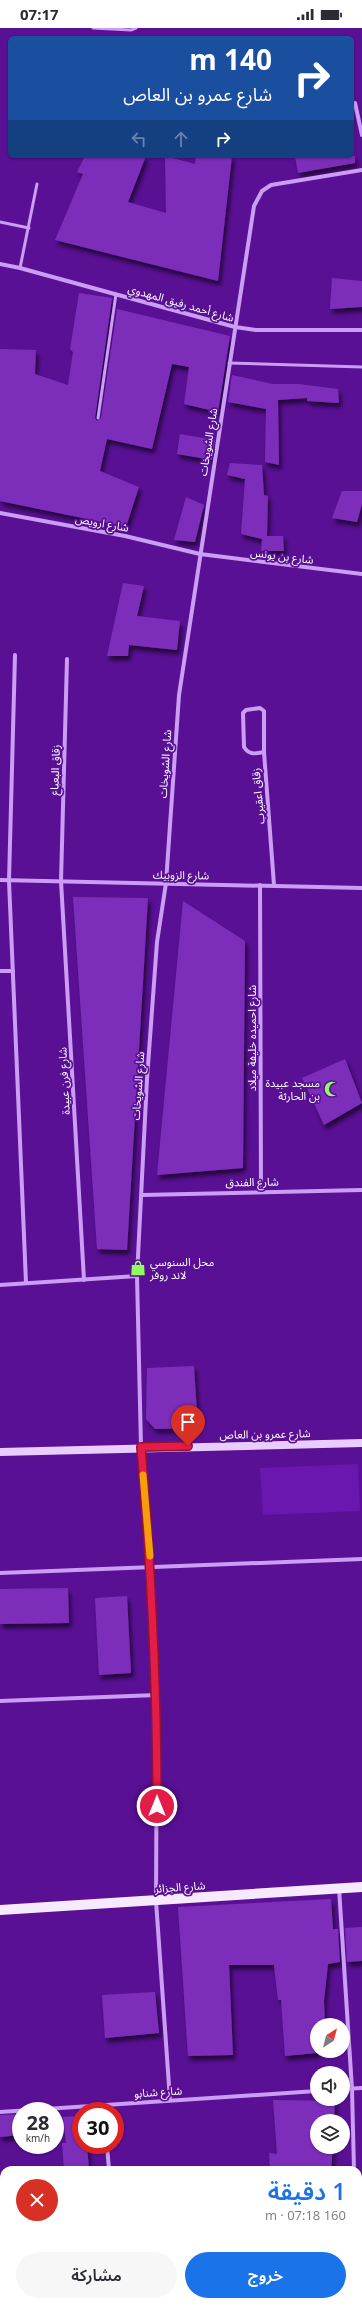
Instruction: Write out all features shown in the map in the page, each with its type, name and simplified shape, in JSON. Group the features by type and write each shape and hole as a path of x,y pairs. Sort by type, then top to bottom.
{"main road":[{"name":"شارع الجزائر","path":"0,1910 362,1887"}],"street":[{"path":"355,102 362,135"},
{"name":"شارع الشويخات","path":"170,2100 156,1901 157,1695 151,1567 141,1447 137,1276 144,1129 156,950 166,883 179,695 254,206 262,190 271,185 362,170"},
{"name":"شارع أحمد رفيق المهدوي","path":"0,264 20,268 235,327 256,330 362,330"},
{"name":"شارع ارويص","path":"0,513 125,536 200,554"},
{"name":"شارع بن يونس","path":"200,554 362,574"},
{"path":"14,655 9,881 26,1283"},
{"name":"زقاق البعباع","path":"61,881 68,659"},
{"name":"زقاق اعقيرب","path":"264,752 254,754 247,751 243,739 244,711 260,708 264,711 265,715 264,752 274,885"},
{"name":"شارع الزوبيك","path":"0,880 362,888"},
{"name":"شارع فرن عبيدة","path":"61,881 84,1280"},
{"name":"شارع احميده خليفة ميلاد","path":"260,885 261,1191"},
{"path":"0,971 12,971"},
{"name":"شارع الفندق","path":"142,1195 261,1191 362,1190"},
{"path":"0,1285 137,1276"},
{"name":"شارع عمرو بن العاص","path":"0,1452 362,1442"},
{"path":"0,1573 362,1560"},
{"path":"0,1701 157,1695"},
{"path":"339,1888 352,2089 354,2166"},
{"path":"352,2089 362,2088"},
{"name":"شارع شنابو","path":"124,2104 310,2091"},
{"name":"شارع شنابو","path":"0,2112 72,2108"},
{"path":"108,2154 109,2166"}],"lane":[{"path":"93,28 131,30 136,28"},
{"path":"20,268 37,184"},
{"path":"0,222 28,228"},
{"path":"98,418 116,294"},
{"path":"229,363 362,367"}],"shaded area":[{"path":"358,1464 360,1511 263,1515 260,1468"}],"building":[{"path":"355,156 355,163 298,173 295,158 354,158"},
{"path":"84,158 145,158 128,202 166,213 165,158 172,158 195,164 196,158 232,158 218,281 55,240 83,174 77,172"},
{"path":"332,278 362,281 362,307 330,309"},
{"path":"79,293 112,298 95,418 97,421 101,418 117,309 230,336 218,412 184,404 189,367 172,364 152,449 107,439 100,471 139,487 126,527 0,501 0,349 36,350 35,374 68,385 73,352 70,349"},
{"path":"232,375 273,384 299,384 338,389 339,403 307,401 307,398 278,400 279,465 265,462 266,409 228,402"},
{"path":"180,434 215,440 212,460 177,454"},
{"path":"230,463 262,465 264,495 268,496 267,536 283,536 284,551 261,551 262,539 241,534 245,479 227,475"},
{"path":"342,491 362,491 362,504 357,522 332,518"},
{"path":"186,497 204,505 195,542 174,540"},
{"path":"123,583 144,586 137,616 180,621 177,650 129,645 128,656 107,656"},
{"path":"73,897 148,898 127,1250 97,1249"},
{"path":"183,901 245,941 243,1168 157,1175"},
{"name":"مسجد عبيدة بن الحارثة","path":"345,1059 362,1103 324,1125 302,1078"},
{"path":"194,1366 198,1428 155,1429 146,1419 147,1368"},
{"path":"68,1588 69,1623 0,1624 0,1589"},
{"path":"127,1596 131,1673 99,1675 95,1598"},
{"path":"331,1899 333,1929 338,1929 340,1962 328,1964 324,2001 325,2018 310,2018 310,2054 285,2056 281,2000 278,2000 274,1965 229,1965 233,2055 188,2056 178,1907"},
{"path":"362,1927 362,1961 347,1962 345,1928"},
{"path":"155,1992 159,2033 105,2038 102,1995"},
{"path":"273,2100 310,2101 310,2106 335,2106 334,2114 310,2114 310,2154 332,2154 331,2166 270,2166 269,2153 277,2154"},
{"path":"12,2114 12,2136 0,2137 0,2115"},
{"path":"72,2116 72,2154 88,2154 89,2166 64,2166 63,2154 64,2143 66,2143 64,2117"}],"slow traffic":[{"path":"143,1475 150,1556"}],"place":[{"name":"مسجد عبيدة بن الحارثة","path":"332,1089"},
{"name":"محل السنوسي لاند روفر","path":"138,1268"}],"route":[{"path":"157,1806 157,1695 151,1567 141,1447 188,1446"}]}
